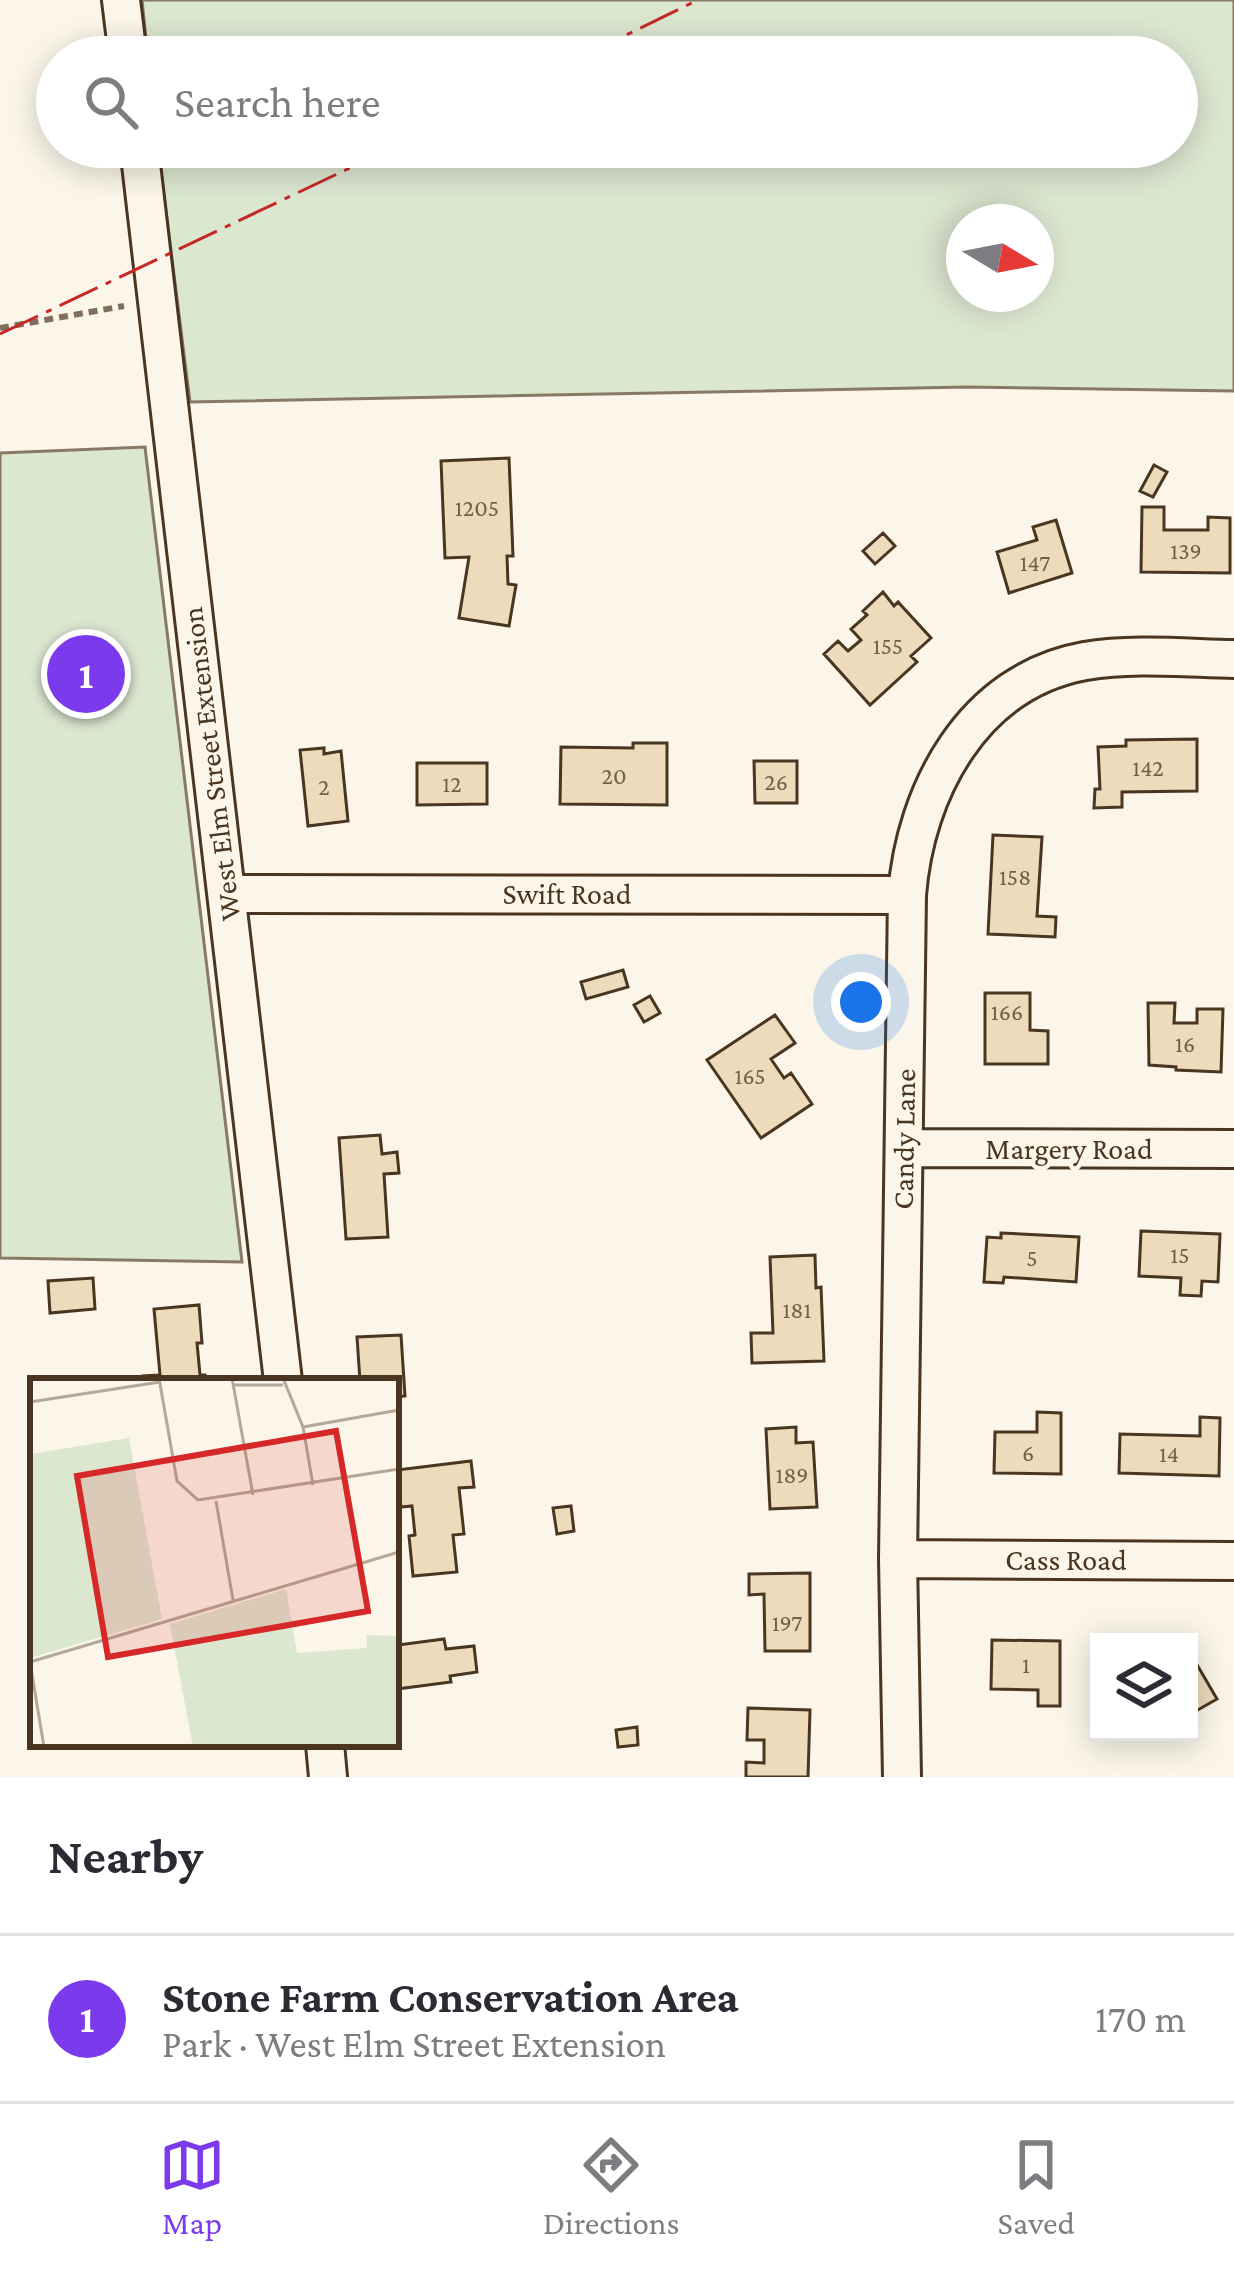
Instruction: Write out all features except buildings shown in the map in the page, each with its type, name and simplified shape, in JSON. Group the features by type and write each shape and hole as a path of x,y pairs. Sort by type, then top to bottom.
{"street":[{"path":"122,0 126,36"},
{"name":"West Elm Street Extension","path":"141,168 283,1378"},
{"name":"Candy Lane","path":"902,1777 898,1559 907,895 910,855 922,813 962,739 1016,687 1049,670 1129,658 1234,659"},
{"name":"Swift Road","path":"226,894 907,895"},
{"name":"Margery Road","path":"904,1148 1234,1149"},
{"name":"Cass Road","path":"898,1559 1234,1561"},
{"path":"325,1747 328,1777"}],"path":[{"path":"0,328 157,300"}],"green space":[{"path":"142,0 1234,0 1234,391 967,387 190,402 161,168 1198,168 1198,36 146,36"},
{"path":"145,447 242,1262 0,1258 0,453"}],"power":[{"path":"624,36 698,0"},
{"path":"0,334 350,168"}],"place":[{"name":"Stone Farm Conservation Area","path":"86,674"}]}
